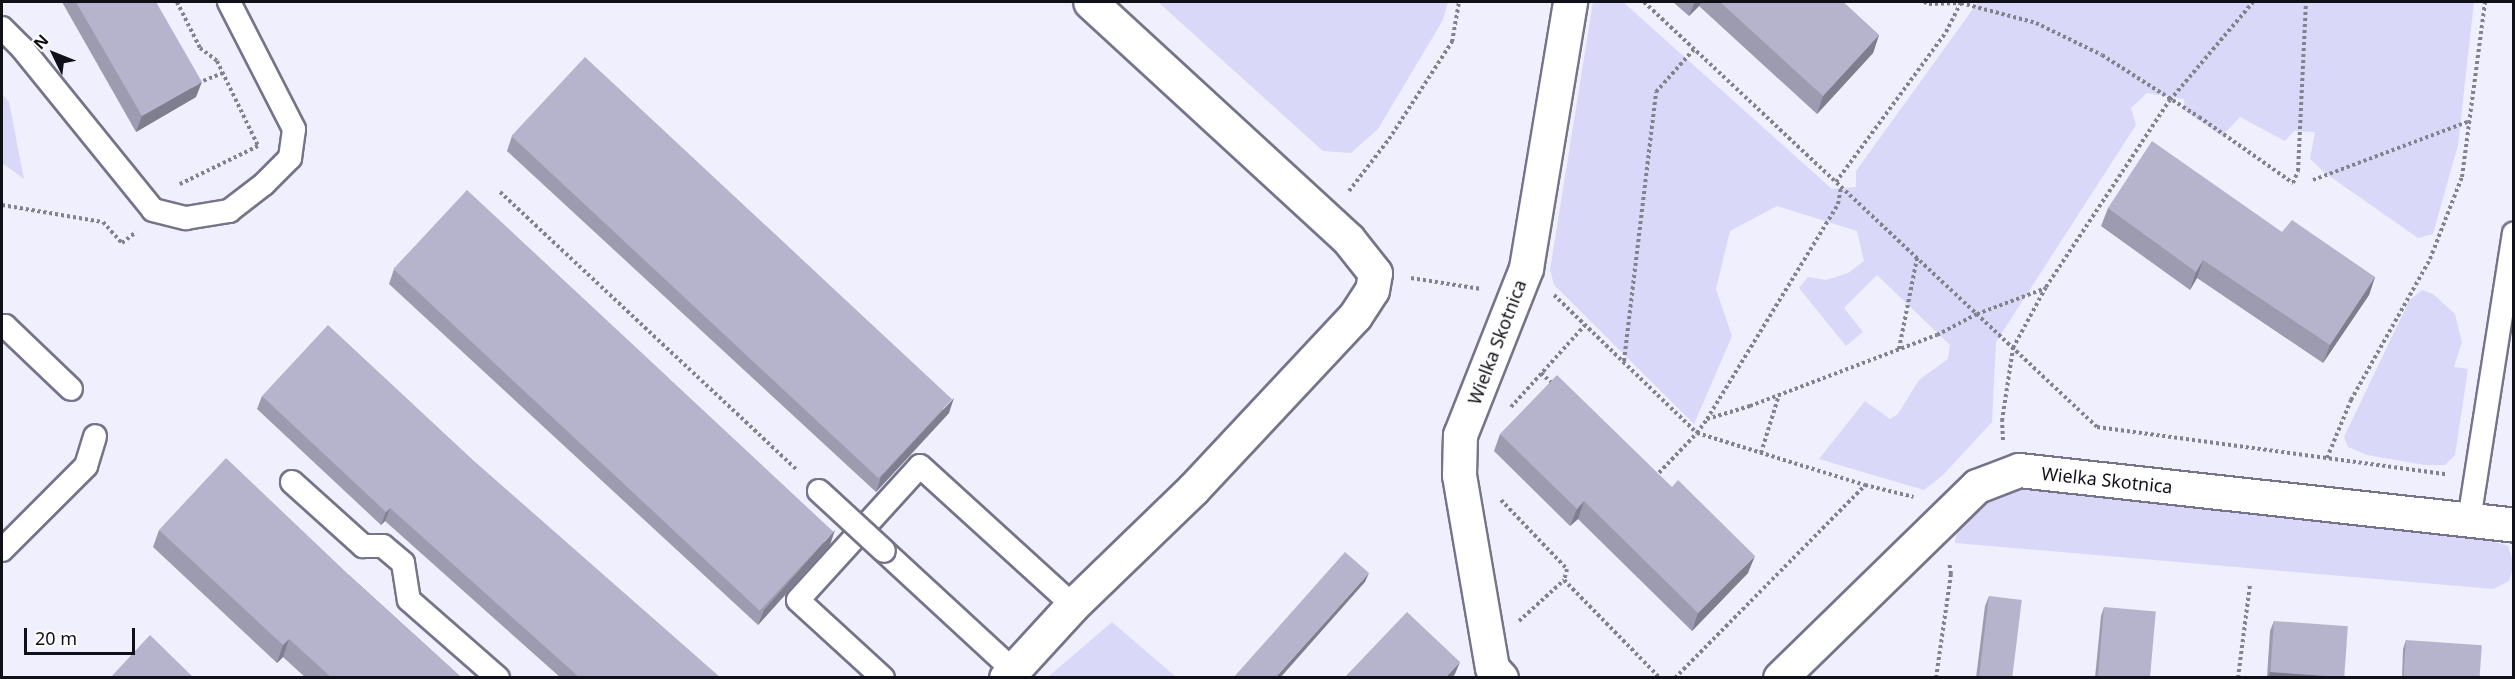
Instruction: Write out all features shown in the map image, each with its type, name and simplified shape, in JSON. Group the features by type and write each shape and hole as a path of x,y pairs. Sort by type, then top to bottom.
{"street":[{"path":"1009,674 1073,604 1193,489 1355,316 1372,290 1375,273 1348,239 1090,2"},
{"name":"Wielka Skotnica","path":"1501,678 1492,668 1459,475 1460,435 1521,281 1570,2"},
{"name":"Wielka Skotnica","path":"1780,678 1977,486 2019,470 2514,525"}],"lane":[{"path":"2,28 22,48 153,210 186,218 229,211 264,184 290,158 294,129 229,2"},
{"path":"2469,520 2514,234"},
{"path":"2,326 5,326 71,389"},
{"path":"2,550 86,466 95,436"},
{"path":"883,678 798,600 920,466 1073,604"},
{"path":"292,482 363,546 383,546 404,563 410,600 498,678"},
{"path":"819,491 884,551 1009,674"}],"path":[{"path":"2,205 103,222 122,243 161,212 169,190 258,146 217,61 200,48 177,2"},
{"path":"1327,220 1389,139 1452,42 1459,2"},
{"path":"1644,2 2097,427 2474,478"},
{"path":"1924,2 1929,4 1960,2 2036,22 2102,55 2199,117 2293,183 2298,171 2306,2"},
{"path":"1836,182 1946,32 1960,2"},
{"path":"2004,474 2002,421 2013,348 2046,287 2170,100 2253,2"},
{"path":"2327,458 2351,400 2430,259 2462,177 2485,2"},
{"path":"1624,362 1656,92 1694,49"},
{"path":"197,83 223,72"},
{"path":"2313,180 2470,121"},
{"path":"1645,470 1654,478 1698,434 1838,204 1841,187"},
{"path":"500,192 819,491"},
{"path":"1899,349 1917,258"},
{"path":"1375,273 1521,281 1585,325 1698,434 1865,485 1947,513 1951,574 1936,678"},
{"path":"1707,419 1779,395 1937,335 1977,314 2046,287"},
{"path":"1510,408 1585,325"},
{"path":"1541,373 1558,389"},
{"path":"1761,453 1779,395"},
{"path":"1675,678 1865,485"},
{"path":"1489,642 1518,622 1564,580 1567,569 1497,496"},
{"path":"1564,580 1660,678"},
{"path":"2238,678 2250,584"}],"shaded area":[{"path":"1158,2 1448,2 1443,20 1378,129 1351,153 1323,151"},
{"path":"1593,2 1623,2 1832,189 1856,187 1856,171 1978,2 2474,2 2458,145 2433,234 2418,238 2325,173 2310,159 2315,132 2294,131 2285,141 2240,117 2222,136 2185,111 2184,99 2147,93 2131,108 2136,125 1996,342 1992,422 1943,475 1924,490 1819,459 1865,401 1890,419 1898,414 1919,380 1948,359 1950,345 1877,275 1844,308 1863,332 1846,346 1799,288 1808,277 1826,280 1848,273 1864,261 1857,231 1777,206 1730,231 1716,289 1732,336 1694,424 1554,285 1550,270"},
{"path":"2,94 9,102 24,179 2,163"},
{"path":"2422,290 2433,294 2455,314 2462,342 2454,367 2468,369 2455,455 2445,465 2425,465 2367,455 2348,447 2344,437 2409,301"},
{"path":"2020,489 2489,540 2508,546 2514,565 2509,581 2493,589 1955,543 1958,523 1983,504"},
{"path":"1112,622 1176,677 1048,677"}],"building":[{"path":"76,2 156,2 202,82 142,116"},
{"path":"1720,2 1843,2 1879,35 1823,96"},
{"path":"585,57 952,399 878,478 511,136"},
{"path":"2152,141 2282,232 2292,220 2375,277 2330,345 2203,260 2196,272 2108,208"},
{"path":"467,190 833,532 760,611 393,269"},
{"path":"328,325 474,461 721,678 580,678 390,508 386,512 262,396"},
{"path":"1557,375 1672,487 1678,480 1755,556 1698,613 1584,501 1577,509 1500,434"},
{"path":"226,458 462,678 332,678 289,639 283,645 159,530"},
{"path":"1345,552 1369,573 1275,678 1233,678"},
{"path":"1989,596 2022,600 2012,678 1979,678"},
{"path":"2104,607 2156,612 2150,678 2098,678"},
{"path":"1407,612 1460,662 1445,678 1344,678"},
{"path":"2274,621 2348,626 2344,677 2270,672"},
{"path":"150,635 194,678 110,678"},
{"path":"2406,640 2482,645 2480,678 2403,678"}]}
